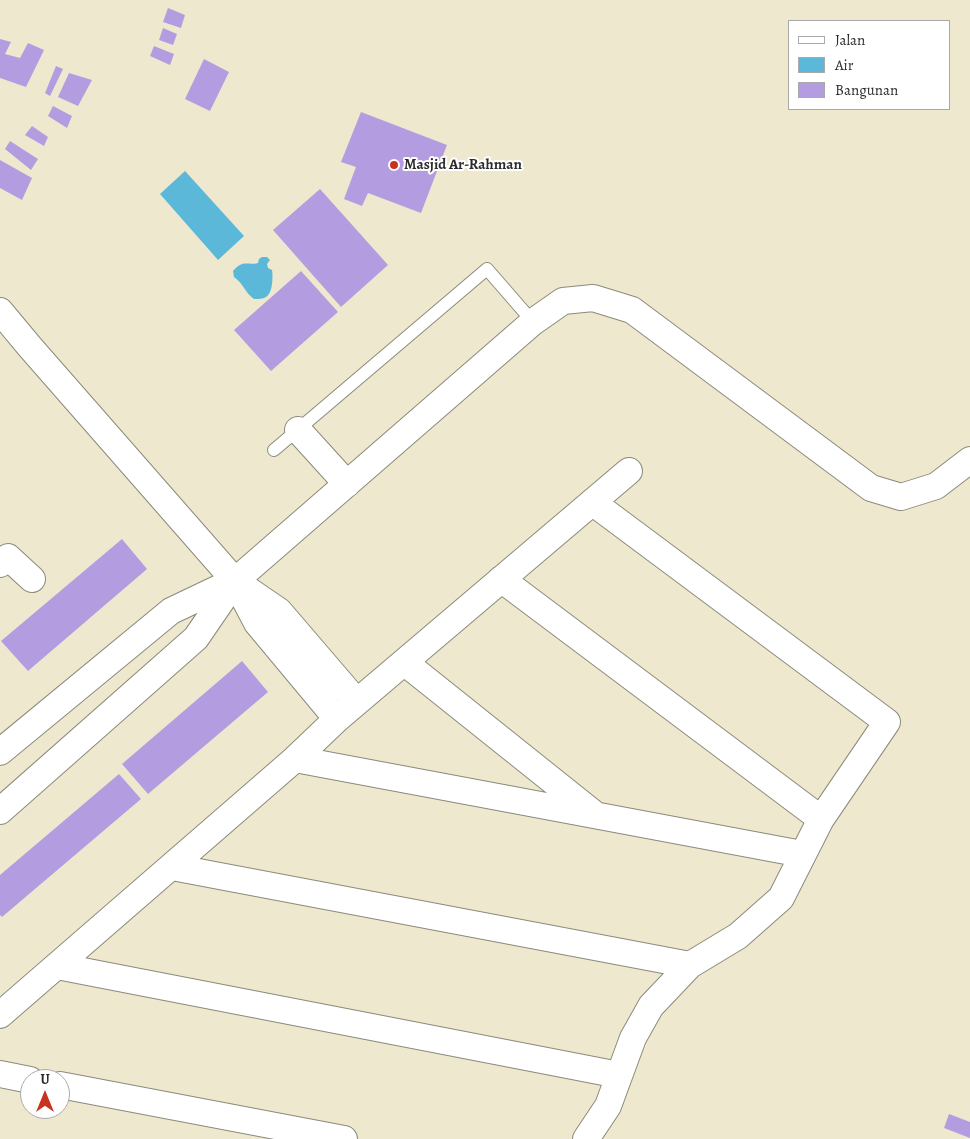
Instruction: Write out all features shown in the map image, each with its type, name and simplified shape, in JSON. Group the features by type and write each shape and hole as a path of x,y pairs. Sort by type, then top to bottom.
{"street":[{"path":"0,812 196,638 235,581 533,322 563,301 593,298 632,310 871,488 901,497 936,486 970,460"},
{"path":"0,311 235,581 257,623 337,719"},
{"path":"298,430 346,484"},
{"path":"0,1015 295,759 337,719 629,471"},
{"path":"586,1139 608,1106 633,1038 651,1006 690,965 738,936 781,898 821,819 886,722 592,502"},
{"path":"3,556 32,579"},
{"path":"501,580 821,819"},
{"path":"235,581 279,611 357,702"},
{"path":"0,752 171,611 235,581"},
{"path":"404,662 595,815"},
{"path":"295,759 802,854"},
{"path":"172,867 690,965"},
{"path":"57,966 619,1075"},
{"path":"0,1074 20,1078"},
{"path":"70,1088 344,1139"}],"lane":[{"path":"274,450 487,269 533,322"}],"water":[{"path":"185,171 244,236 218,260 160,194"},
{"path":"262,257 267,257 270,260 267,264 268,268 272,270 271,288 266,297 254,299 234,277 233,271 243,264 258,263"}],"building":[{"path":"168,8 185,15 181,28 163,22"},
{"path":"163,28 177,34 173,45 159,40"},
{"path":"0,39 11,42 5,54 20,58 28,43 44,50 26,87 0,78"},
{"path":"154,46 174,54 170,65 150,56"},
{"path":"204,59 229,72 210,111 185,99"},
{"path":"56,66 63,69 50,96 45,93"},
{"path":"69,73 92,80 78,106 58,97"},
{"path":"53,106 72,116 67,128 48,116"},
{"name":"Masjid Ar-Rahman","path":"361,112 447,145 421,213 368,193 362,206 344,199 356,167 341,162"},
{"path":"32,126 48,137 44,146 25,135"},
{"path":"10,141 38,159 31,170 5,149"},
{"path":"0,160 32,178 22,200 0,188"},
{"path":"320,189 388,265 341,307 273,230"},
{"path":"301,271 338,312 271,371 234,330"},
{"path":"122,539 147,569 28,671 1,641"},
{"path":"242,661 268,692 148,794 122,764"},
{"path":"119,774 141,799 2,917 0,915 0,875"},
{"path":"949,1114 970,1122 970,1138 944,1128"}],"place":[{"name":"Masjid Ar-Rahman","path":"394,165"}]}
